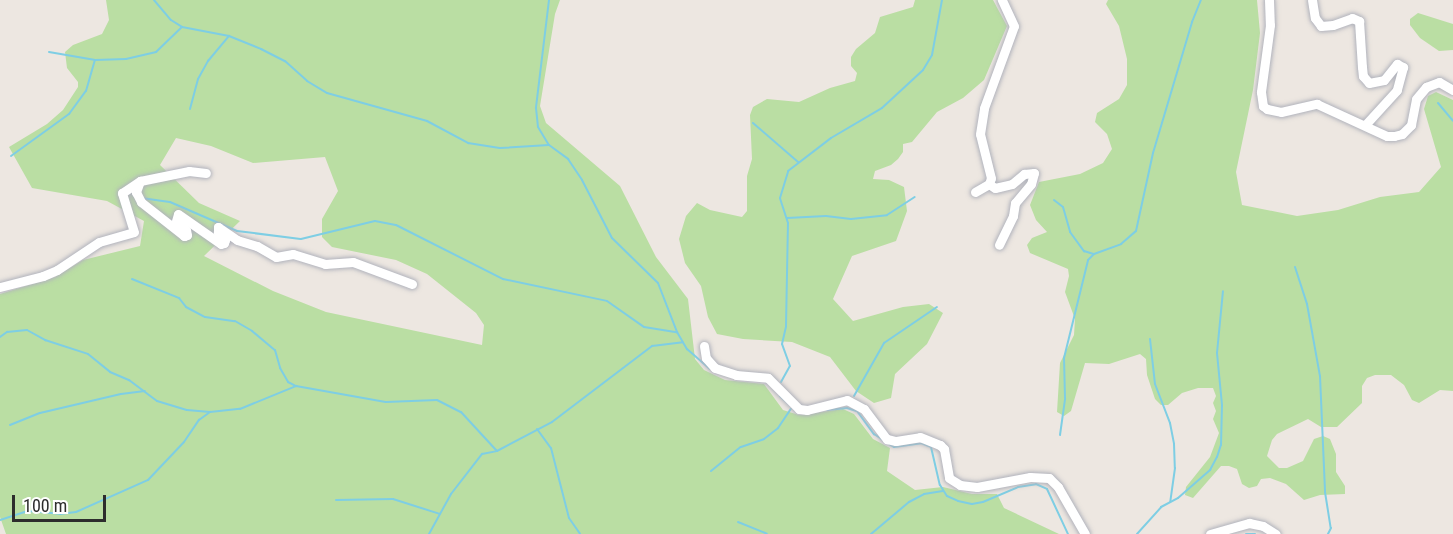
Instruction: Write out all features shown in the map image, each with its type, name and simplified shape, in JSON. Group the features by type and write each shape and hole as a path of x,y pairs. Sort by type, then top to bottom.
{"street":[{"path":"989,184 989,167 980,134 984,108 1014,26 1002,0"},
{"path":"1269,0 1270,25 1261,92 1263,106 1267,110 1281,112 1317,104 1366,124 1387,136 1402,134 1411,125 1416,99 1426,87 1439,82 1453,90"},
{"path":"1312,0 1315,18 1321,26 1333,25 1352,18 1359,21 1363,76 1369,83 1384,80 1397,64 1403,67 1398,90 1366,124"},
{"path":"0,287 43,276 57,270 99,242 134,232 122,193 140,181 189,171 206,172"},
{"path":"989,184 994,188 1012,184 1024,174 1034,173 1031,184 1016,203 1013,216 999,245"},
{"path":"140,181 136,192 141,202 184,236 187,235 186,230 176,221 178,214 221,244 225,240 217,230 218,227 237,240 258,246 276,257 292,254 325,264 353,262 412,284"},
{"path":"975,192 989,184"},
{"path":"704,346 706,358 716,368 736,375 768,378 799,409 807,410 847,400 864,409 886,439 896,441 920,437 940,444 944,449 949,477 960,485 977,487 1030,477 1049,478 1058,487 1085,534"},
{"path":"1209,534 1252,523 1276,534"}],"green space":[{"path":"106,0 560,0 555,14 540,106 546,123 620,186 656,257 688,299 695,359 704,370 725,380 764,384 783,410 799,415 843,409 854,414 873,439 890,448 887,471 915,490 943,487 972,494 997,494 1004,508 1059,534 6,534 0,517 0,294 55,277 83,260 140,246 144,221 107,201 32,188 9,147 47,124 63,110 78,87 78,82 67,68 65,52 73,45 102,34 109,20","holes":["176,138 211,146 253,163 325,157 338,191 322,219 322,237 332,247 396,260 427,274 476,313 484,325 482,345 326,312 273,291 204,256 240,221 199,203 160,165"]},
{"path":"915,0 993,0 1007,26 984,80 963,98 937,112 912,142 903,144 903,152 891,165 875,171 873,179 889,180 904,187 907,211 896,241 852,256 833,299 853,321 903,307 929,304 943,313 927,344 895,374 891,398 874,403 856,391 830,357 792,342 743,339 717,334 708,317 701,286 685,263 679,239 686,216 697,203 710,210 742,217 747,211 747,176 752,159 750,115 753,107 767,99 799,102 830,88 855,81 857,73 851,66 851,57 856,49 875,33 880,17 913,7"},
{"path":"1108,0 1257,0 1260,33 1253,90 1236,172 1242,205 1297,216 1338,210 1380,197 1419,192 1441,167 1424,109 1428,96 1436,92 1453,100 1453,391 1440,390 1419,403 1412,400 1404,385 1391,375 1375,375 1367,378 1362,386 1362,403 1337,427 1321,427 1308,419 1277,434 1272,440 1267,456 1279,468 1287,468 1303,461 1314,439 1323,436 1330,439 1336,454 1336,472 1345,486 1345,494 1320,495 1304,500 1286,484 1270,478 1261,479 1257,486 1249,488 1242,484 1237,469 1221,466 1193,498 1185,495 1186,487 1210,457 1219,433 1213,419 1216,411 1213,403 1216,396 1213,388 1198,388 1182,393 1168,405 1161,405 1155,399 1147,375 1146,359 1140,354 1109,364 1085,363 1071,411 1064,416 1057,412 1060,363 1074,335 1075,319 1065,292 1069,276 1068,269 1030,253 1027,245 1032,238 1047,232 1036,220 1030,205 1039,182 1080,174 1103,163 1112,149 1107,134 1095,122 1097,113 1119,99 1127,85 1127,59 1119,26 1106,4"},
{"path":"1418,13 1453,24 1453,50 1439,51 1420,38 1410,25 1410,19"}],"waterway":[{"path":"154,0 171,20 182,27 229,36 261,49 285,61 307,81 327,93 427,121 468,143 500,148 549,145"},
{"path":"549,0 536,108 538,127 549,145 568,159 582,180 612,238 658,283 677,332 687,349 710,369"},
{"path":"781,382 790,366 782,344 786,326 788,223 780,198 788,171 831,138 882,108 923,70 932,55 942,0"},
{"path":"1060,435 1065,398 1064,358 1088,260 1094,254 1121,244 1136,231 1153,153 1192,22 1201,0"},
{"path":"49,52 95,60 126,59 156,52 182,27"},
{"path":"190,109 198,79 208,61 229,36"},
{"path":"11,156 69,114 86,91 95,60"},
{"path":"1438,103 1453,121"},
{"path":"753,123 798,162"},
{"path":"787,218 826,216 851,219 887,215 915,197"},
{"path":"141,198 170,202 237,231 301,239 375,221 396,225 503,279 607,301 644,327 677,332"},
{"path":"1054,200 1063,207 1070,232 1084,251 1094,254"},
{"path":"1295,267 1307,304 1320,376 1325,492 1331,528 1328,534"},
{"path":"132,279 179,298 186,307 205,317 235,321 252,331 275,350 280,368 288,382 296,386 386,402 437,400 461,412 497,451"},
{"path":"1137,534 1161,507 1178,498 1210,470 1217,457 1221,445 1222,405 1217,353 1223,291"},
{"path":"854,396 884,343 937,307"},
{"path":"0,337 7,332 27,330 45,340 88,354 110,372 129,380 157,401 187,410 210,412 240,409 296,386"},
{"path":"1150,339 1155,384 1170,423 1174,444 1175,468 1170,502"},
{"path":"429,534 451,494 482,454 497,451 552,422 652,346 683,342"},
{"path":"10,425 40,413 121,394 145,391"},
{"path":"780,396 798,412"},
{"path":"827,410 847,408 857,411 874,434 894,447 921,443 931,447 940,485 947,496 958,501 972,504 983,502 1018,487 1036,484 1047,489 1068,534"},
{"path":"711,471 741,447 764,439 778,428 791,409"},
{"path":"0,520 28,511 60,514 76,512 148,480 184,442 199,420 210,412"},
{"path":"537,429 551,448 569,518 580,534"},
{"path":"871,534 909,502 924,494 943,491"},
{"path":"336,500 393,499 440,514"},
{"path":"738,522 767,534"},
{"path":"1246,534 1255,534"}]}
